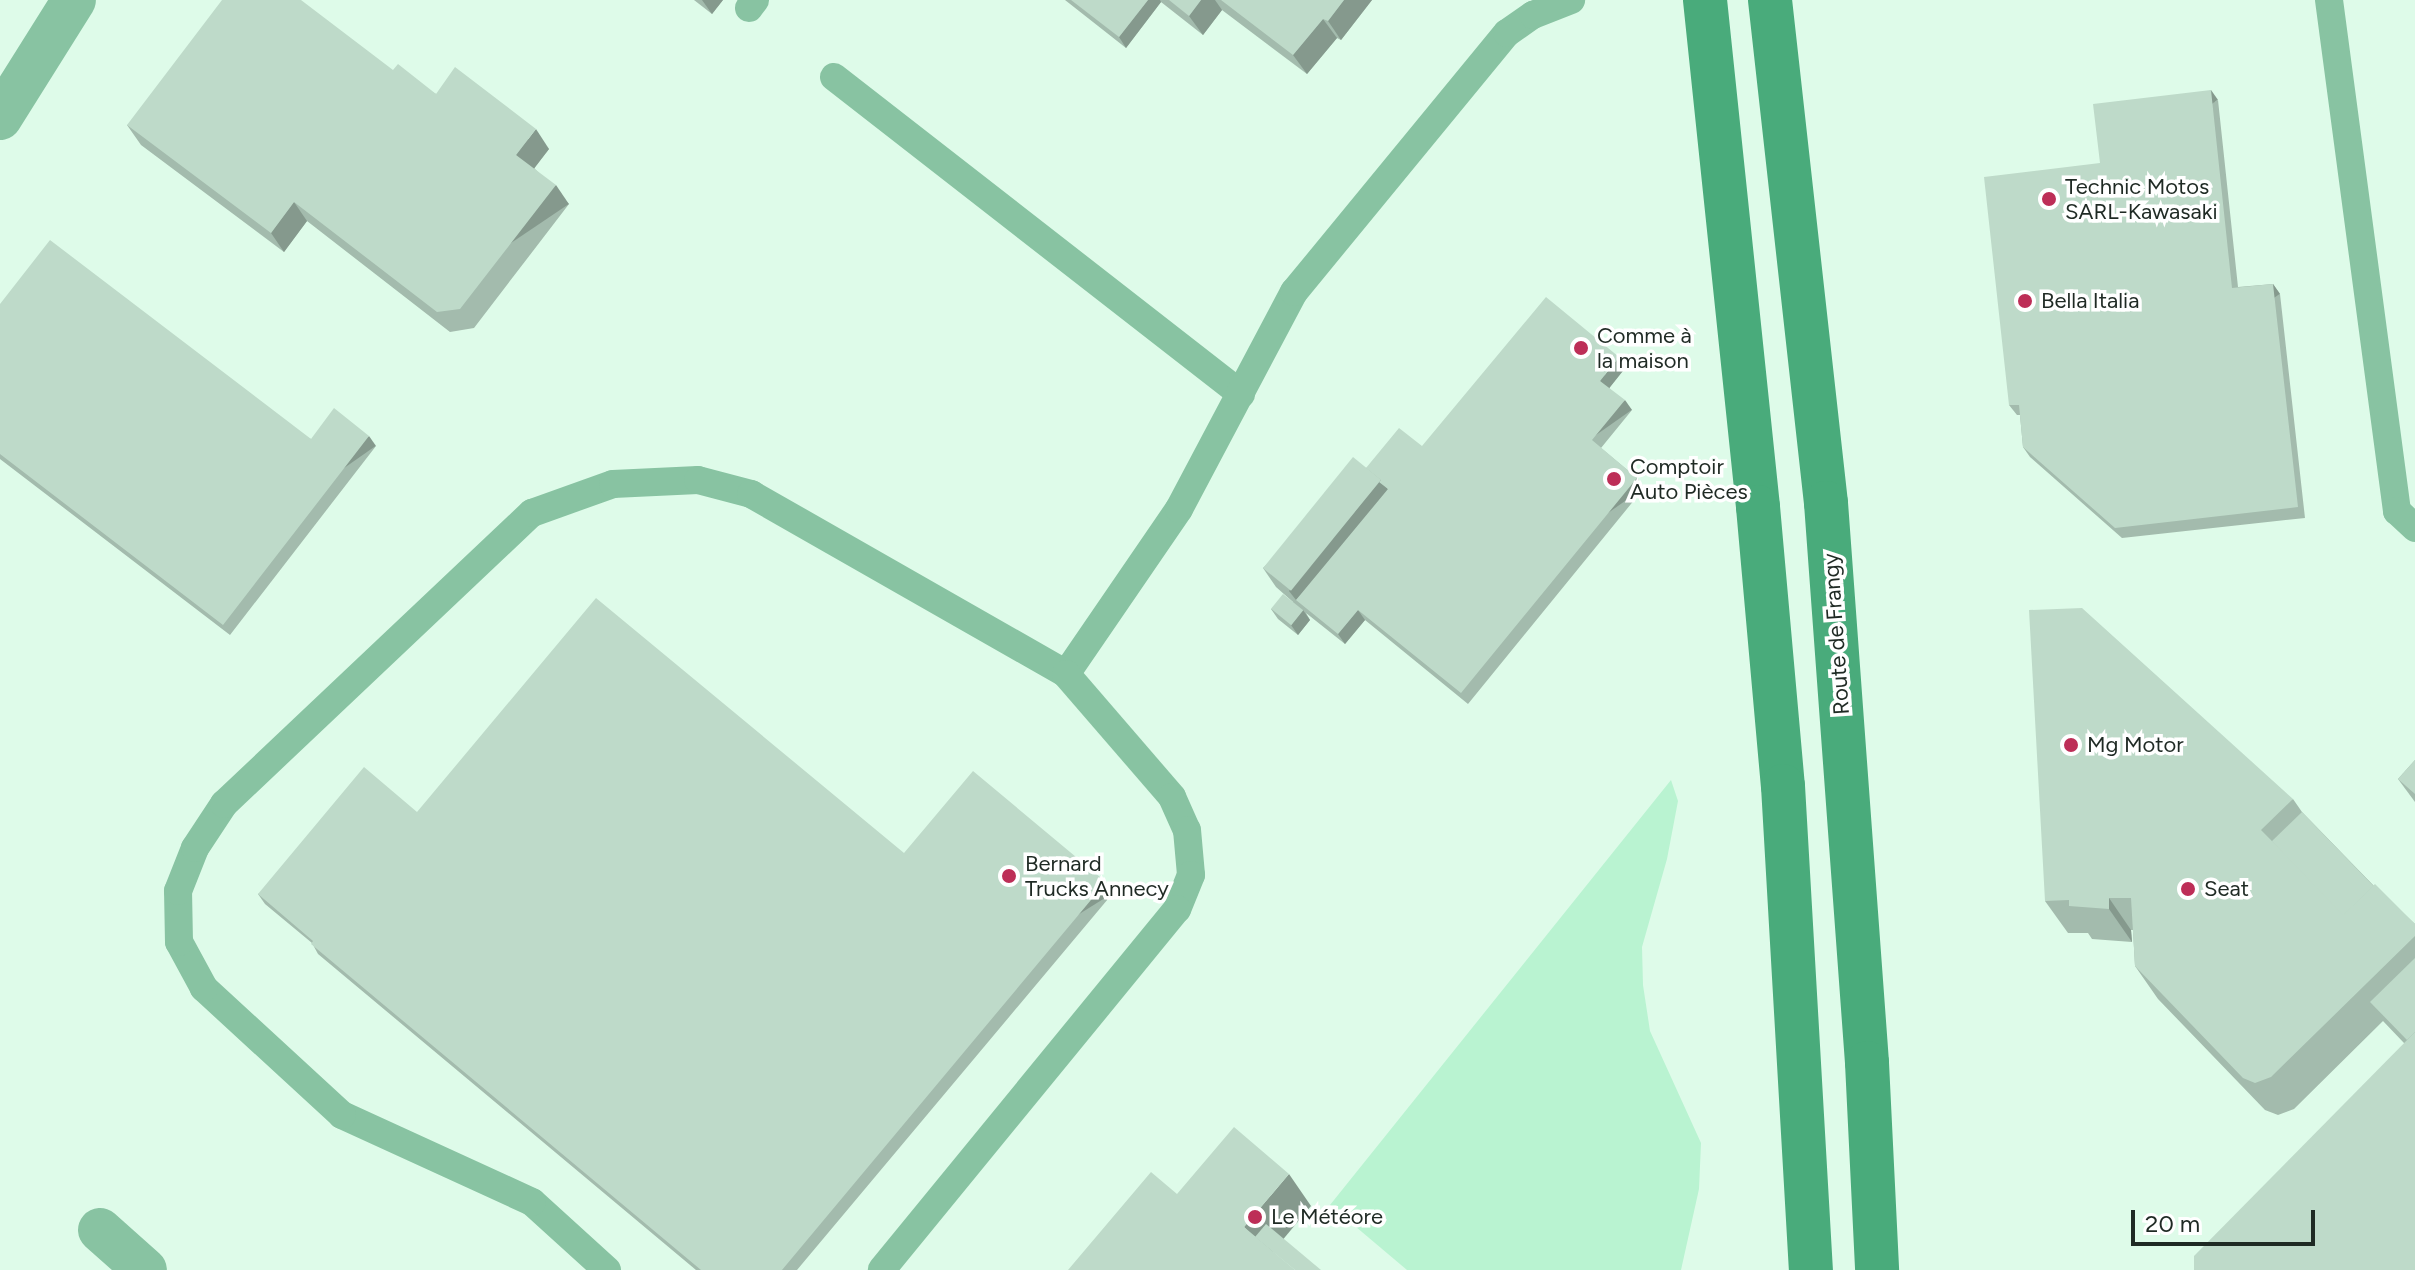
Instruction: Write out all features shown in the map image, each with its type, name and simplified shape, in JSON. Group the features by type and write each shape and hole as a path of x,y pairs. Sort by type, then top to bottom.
{"main road":[{"path":"1705,0 1758,507 1780,755 1811,1270"},
{"name":"Route de Frangy","path":"1770,0 1826,503 1867,1063 1877,1270"}],"street":[{"path":"0,118 74,0"},
{"path":"100,1230 145,1270"}],"lane":[{"path":"1066,674 1179,509 1294,292 1507,33 1533,15 1571,0"},
{"path":"2329,0 2397,511 2415,528"},
{"path":"834,77 1241,394"},
{"path":"607,1270 532,1202 342,1115 204,988 179,942 178,891 195,848 224,804 532,513 613,484 698,480 751,494 1066,674 1172,797 1187,830 1191,875 1177,909 882,1270"}],"green space":[{"path":"1671,780 1678,801 1667,859 1642,947 1643,985 1650,1031 1701,1143 1699,1189 1681,1270 1407,1270 1330,1205"}],"building":[{"path":"222,0 301,0 393,70 398,64 436,94 455,67 536,129 516,155 556,185 460,309 437,312 294,202 271,233 127,125"},
{"path":"1071,0 1148,0 1119,37"},
{"path":"1169,0 1201,0 1189,16"},
{"path":"1221,0 1344,0 1328,21 1323,19 1293,55"},
{"path":"2211,90 2232,288 2273,284 2298,507 2115,528 2023,447 2019,405 2009,405 1984,177 2100,163 2093,104"},
{"path":"50,240 311,439 334,408 369,436 223,625 0,454 0,304"},
{"path":"1546,297 1619,357 1600,381 1625,400 1592,440 1637,478 1461,693 1358,610 1338,634 1296,600 1388,489 1366,468 1399,428 1422,446"},
{"path":"1353,457 1381,480 1291,591 1263,568"},
{"path":"1283,594 1303,610 1291,625 1271,609"},
{"path":"596,598 904,853 973,771 1106,882 782,1270 701,1270 311,944 313,941 258,894 364,767 417,812"},
{"name":"Seat","path":"2082,608 2293,799 2261,830 2344,914 2375,884 2415,924 2415,936 2271,1077 2255,1083 2243,1078 2135,966 2131,898 2109,898 2109,909 2069,906 2069,900 2045,901 2029,610"},
{"path":"2415,760 2415,794 2398,779"},
{"path":"2302,812 2374,886 2343,915 2272,841"},
{"path":"2415,958 2415,1032 2407,1040 2370,1002"},
{"path":"2415,1032 2415,1270 2194,1270 2194,1256"},
{"path":"1234,1127 1289,1174 1244,1227 1295,1270 1068,1270 1151,1172 1177,1194"},
{"path":"1266,1224 1321,1270 1295,1270 1255,1237"}],"place":[{"name":"Technic Motos SARL-Kawasaki","path":"2049,199"},
{"name":"Bella Italia","path":"2025,301"},
{"name":"Comme à la maison","path":"1581,348"},
{"name":"Comptoir Auto Pièces","path":"1614,479"},
{"name":"Mg Motor","path":"2071,745"},
{"name":"Bernard Trucks Annecy","path":"1009,876"},
{"name":"Seat","path":"2188,889"},
{"name":"Le Météore","path":"1255,1217"}]}
